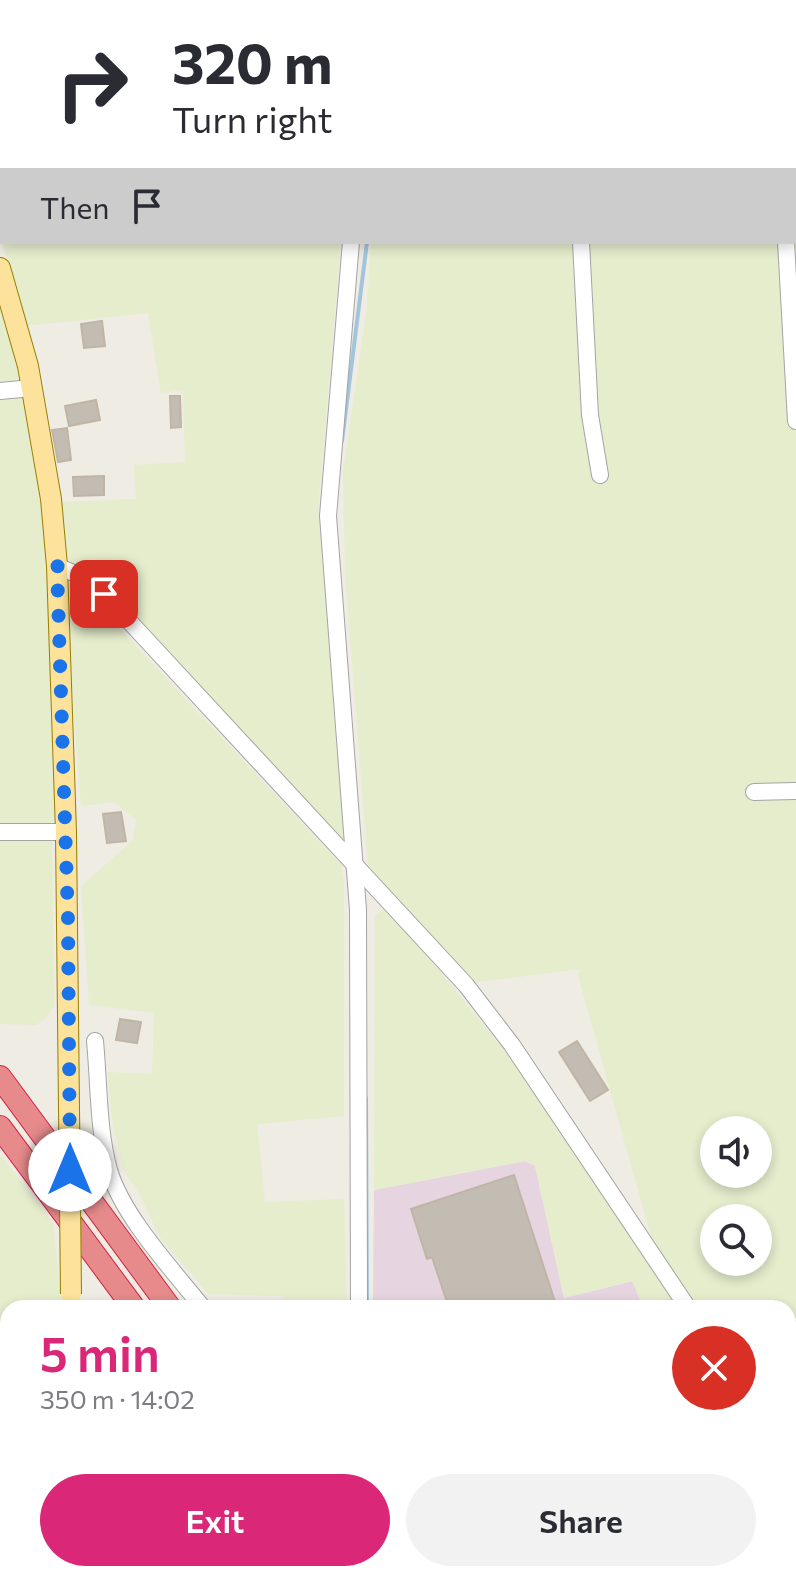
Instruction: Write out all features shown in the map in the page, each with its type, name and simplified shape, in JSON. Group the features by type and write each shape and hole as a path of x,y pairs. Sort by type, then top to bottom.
{"highway":[{"path":"0,1077 164,1300"},
{"path":"0,1127 128,1300"}],"main road":[{"path":"0,268 32,388 49,485 57,566 66,832 72,1300"}],"street":[{"path":"351,244 328,516 354,861 361,1014 359,1300"},
{"path":"581,244 590,415 600,475"},
{"path":"786,244 796,421"},
{"path":"0,391 32,388"},
{"path":"57,566 85,578 104,594 433,945 512,1045 683,1300"},
{"path":"754,792 796,791"},
{"path":"0,832 66,832"},
{"path":"95,1041 105,1150 116,1188 136,1221 197,1300"}],"shaded area":[{"path":"525,1161 535,1166 564,1298 633,1281 640,1300 373,1300 374,1190"}],"green space":[{"path":"3,244 341,244 318,511 349,839 345,844 71,564 65,551 59,502 136,499 134,465 185,462 183,390 161,393 148,313 24,326"},
{"path":"371,244 796,244 796,1300 688,1300 653,1244 578,975 580,969 470,983 368,866 345,574 343,473 367,307"},
{"path":"0,295 23,378 45,499 56,812 53,821 46,826 0,828"},
{"path":"70,583 79,585 341,865 344,882 344,1116 257,1124 265,1202 344,1199 347,1300 285,1300 284,1296 209,1294 160,1238 137,1189 123,1170 113,1126 107,1072 152,1074 154,1013 89,1005 81,886 133,840 136,820 114,802 81,806 64,589"},
{"path":"52,839 54,1006 46,1018 36,1025 0,1024 0,841"},
{"path":"384,909 393,913 510,1058 676,1300 640,1300 632,1281 564,1298 535,1166 526,1161 374,1190 375,916"},
{"path":"0,1155 53,1223 61,1300 0,1300"}],"building":[{"path":"102,321 105,346 84,348 81,324"},
{"path":"170,396 180,396 181,427 171,428"},
{"path":"96,400 100,420 69,426 65,406"},
{"path":"67,428 71,460 58,462 52,430"},
{"path":"104,476 104,495 74,496 73,477"},
{"path":"121,812 126,841 107,843 103,814"},
{"path":"120,1019 141,1022 137,1043 116,1040"},
{"path":"577,1041 608,1090 590,1101 559,1052"},
{"path":"514,1175 554,1300 446,1300 432,1257 427,1259 411,1209"}],"waterway":[{"path":"342,441 367,244"},
{"path":"366,1098 367,1300"}],"route":[{"path":"70,1170 70,977 57,566 85,578 104,594"}]}
